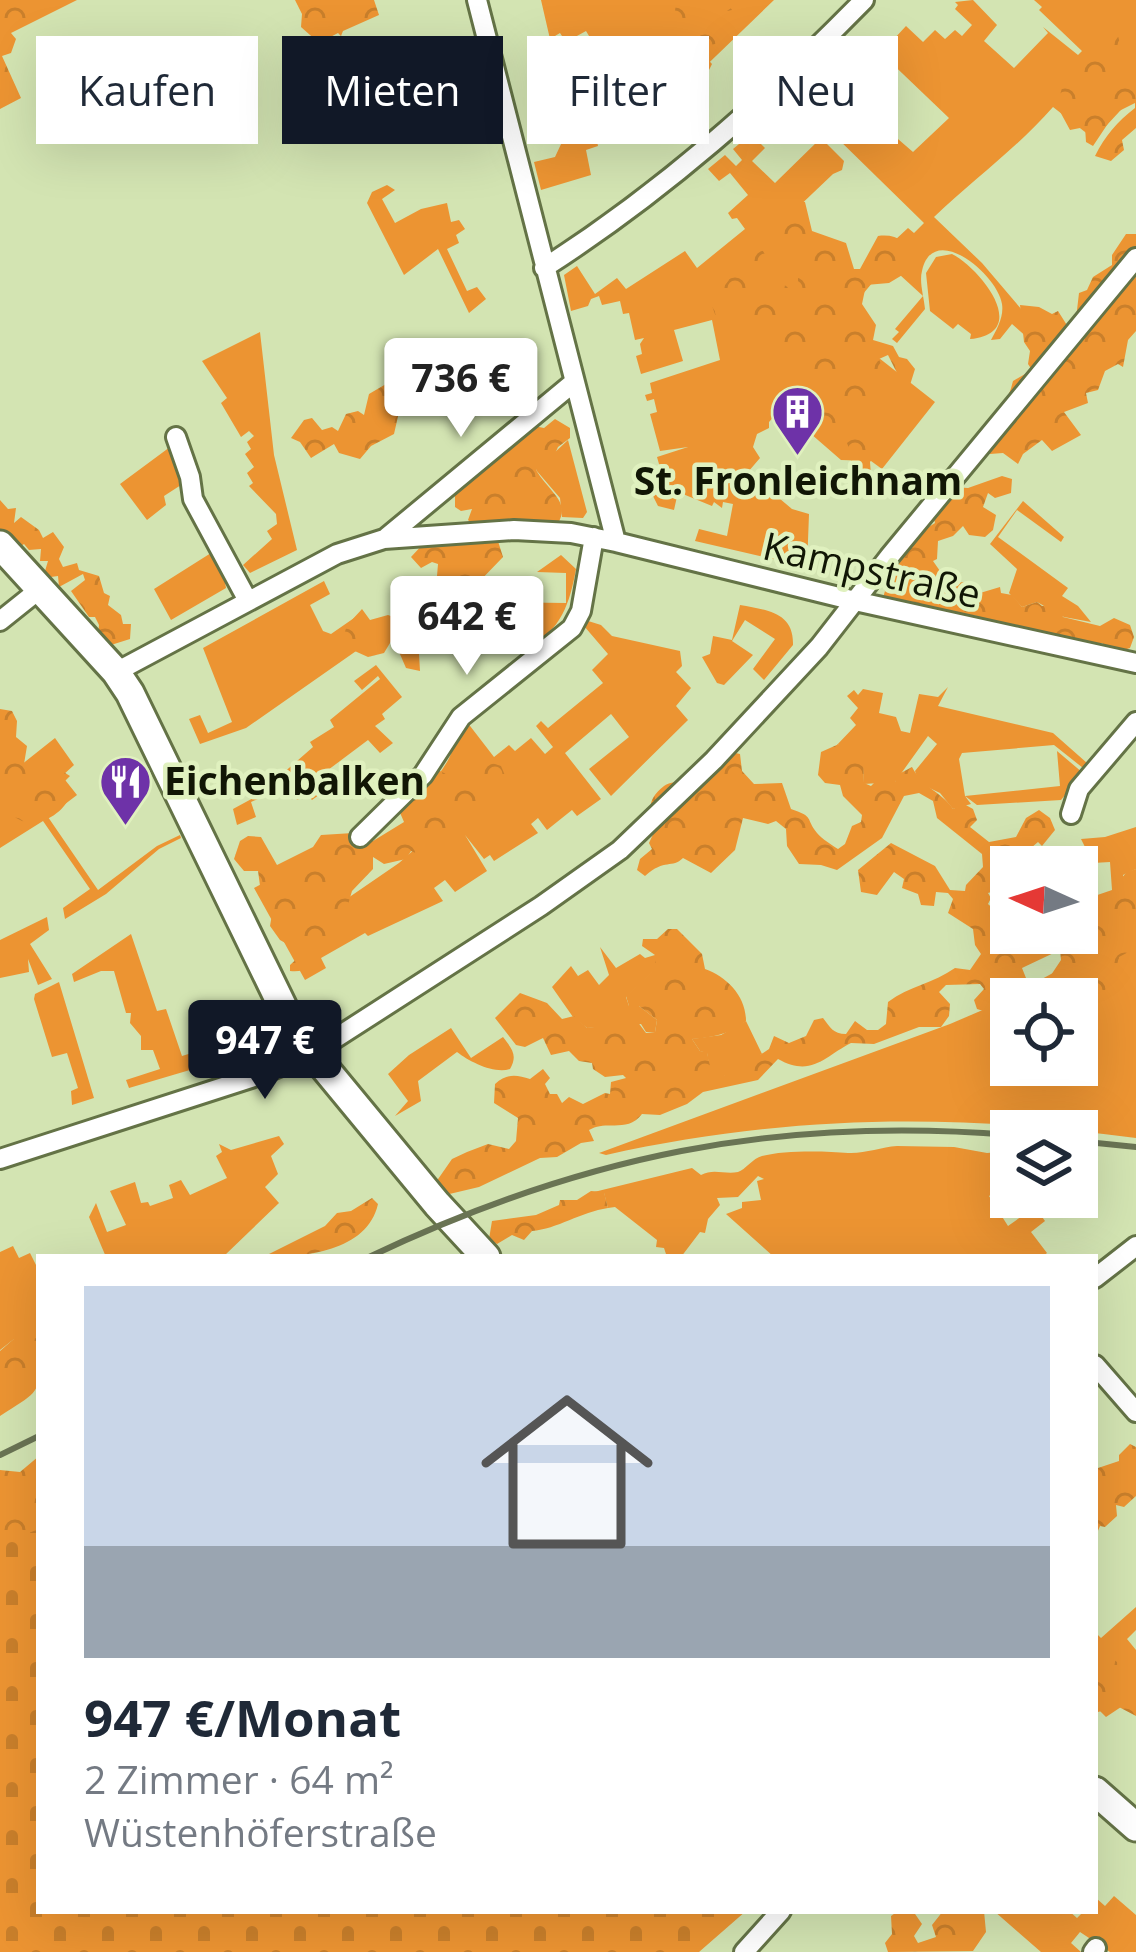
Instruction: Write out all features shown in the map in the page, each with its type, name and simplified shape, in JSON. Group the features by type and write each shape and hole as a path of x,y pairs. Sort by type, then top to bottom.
{"main road":[{"path":"0,545 116,672 157,746 286,1018 311,1054 483,1254"},
{"path":"1098,1794 1136,1827"}],"street":[{"path":"477,0 616,542"},
{"path":"544,268 641,203 705,152 779,87 864,0"},
{"path":"0,1159 311,1054 542,906 638,835 753,720 1136,258"},
{"path":"384,539 572,383"},
{"path":"176,437 183,495 247,599"},
{"name":"Kampstraße","path":"116,672 337,554 384,539 499,530 616,542 1136,663"},
{"path":"360,836 428,769 461,717 572,628 581,611 594,538"},
{"path":"0,621 40,589"},
{"path":"1071,814 1079,789 1136,722"},
{"path":"1098,1276 1136,1246"},
{"path":"1098,1368 1136,1412"},
{"path":"744,1952 778,1914"}],"green space":[{"path":"0,0 77,0 11,33 16,39 11,53 2,56 21,98 0,109"},
{"path":"295,0 374,0 379,15 341,36 311,36 301,27 302,14"},
{"path":"541,0 774,0 709,63 709,36 589,36 586,31 577,36 549,36"},
{"path":"725,0 732,10 717,13 713,23 722,27 719,43 709,45 709,36 652,36 657,24 671,31 676,5"},
{"path":"973,0 997,25 984,41 1014,68 1048,33 1043,27 1078,55 1082,51 1034,0 1136,0 1136,103 1131,99 1094,139 1053,107 934,217 982,263 1039,330 1030,340 1012,324 1000,339 991,340 1002,314 998,292 978,267 951,251 928,257 922,271 923,296 888,264 837,325 935,402 882,469 871,461 841,460 803,427 811,417 790,399 769,428 757,434 753,447 760,458 748,472 792,509 809,514 807,567 695,541 699,529 727,536 733,504 723,502 722,508 714,502 712,506 678,492 674,510 658,506 653,496 661,492 658,484 652,485 661,471 657,457 688,447 660,451 650,414 657,412 654,399 647,401 645,395 652,393 650,383 720,360 712,320 674,330 683,361 641,374 636,356 642,354 644,338 635,340 629,313 623,314 620,301 602,305 599,296 588,306 571,311 564,275 577,266 595,294 617,278 626,289 685,251 697,268 745,229 728,213 748,195 730,173 719,181 708,169 725,155 736,166 742,160 733,149 739,144 761,144 765,148 752,161 775,183 815,144 827,144 844,161 842,170 792,213 854,278 908,228 914,233 924,223 843,144 898,144 898,139 913,152 949,118 898,69 897,36 906,26 923,42 935,30 945,39 955,30 962,36 972,25 955,9 955,2"},
{"path":"1094,33 1118,36 1124,58 1136,66 1136,128 1122,140 1124,150 1111,161 1095,156 1135,103 1115,113 1093,146 1086,142 1085,127 1070,130 1057,106 1065,77 1062,68 1069,55 1085,57"},
{"path":"561,144 598,144 586,150 591,175 541,190 534,162 555,157"},
{"path":"387,185 395,190 382,199 395,223 421,209 447,203 451,222 459,220 465,229 456,235 459,243 447,249 467,291 477,287 486,299 469,313 438,249 404,275 367,203 372,192"},
{"path":"805,202 812,231 846,243 854,269 860,269 878,236 900,240 910,255 909,271 889,283 866,285 862,304 876,325 873,340 893,346 915,369 910,385 902,383 888,355 879,359 892,395 885,410 863,422 875,455 871,475 859,480 845,440 834,441 820,429 819,405 802,405 794,372 782,366 779,355 762,343 763,331 744,320 756,297 750,292 743,300 736,297 732,313 723,319 716,317 711,303 729,280 723,261 731,246 741,242 761,248 766,256 760,278 763,286 778,281 789,288 798,282 798,271 790,262 791,247 772,229 783,205"},
{"path":"1126,234 1136,234 1136,331 1128,340 1123,367 1118,364 1105,371 1098,390 1086,393 1088,403 1064,412 1081,435 1052,451 1042,440 1018,464 1003,453 990,454 988,445 998,440 1000,417 1013,381 1032,370 1020,305 1052,314 1058,311 1070,330 1075,327 1079,293 1112,265 1112,255"},
{"path":"952,254 976,273 995,300 997,325 988,334 970,339 971,334 958,324 953,329 930,311 926,273 936,257"},
{"path":"923,296 925,309 897,343 892,339 899,332 895,329"},
{"path":"260,332 274,455 297,550 250,573 243,565 272,539 267,531 277,524 276,514 249,486 253,483 247,473 254,467 245,454 254,436 249,431 241,437 221,403 227,398 202,361"},
{"path":"413,353 430,362 436,376 452,368 455,398 448,403 435,400 433,407 416,414 399,412 394,434 371,446 360,459 339,453 334,444 311,458 291,438 304,420 312,418 322,430 332,427 338,431 346,414 358,411 364,415 369,394 386,384"},
{"path":"555,419 570,428 570,438 558,447 551,463 536,470 560,503 558,523 472,524 468,520 472,509 455,507 455,489 534,426 544,428"},
{"path":"568,440 587,512 583,518 562,517 560,498 536,470"},
{"path":"170,447 184,478 164,496 166,505 147,520 120,484"},
{"path":"1002,476 1012,479 1011,493 995,498 988,493 983,507 996,515 993,530 985,537 969,535 963,526 938,541 933,561 940,571 937,575 953,583 965,582 980,593 1000,587 1001,593 1012,595 1022,607 1054,604 1063,617 1100,626 1114,618 1130,625 1134,637 1130,648 1114,653 1102,643 989,626 977,616 959,613 920,625 915,617 894,621 882,601 882,583 893,574 894,562 935,523 933,515 952,487 968,488"},
{"path":"0,500 8,509 16,508 14,523 21,517 43,538 53,532 64,547 59,559 63,567 77,563 79,570 99,576 104,593 110,596 108,605 121,615 123,624 131,624 130,639 111,645 98,634 95,617 89,617 71,591 85,580 83,574 59,587 58,576 45,571 48,561 40,561 41,549 29,550 24,544 18,548 0,537"},
{"path":"1023,501 1064,537 1061,542 1017,510 998,537 1068,588 1062,596 1091,622 1064,617 1037,602 1022,607 1009,593 1017,569 990,544"},
{"path":"497,538 503,557 476,585 444,577 457,598 443,627 435,621 426,625 411,621 406,636 419,654 420,671 406,668 393,638 384,653 368,657 348,648 345,631 362,609 370,620 388,615 399,619 423,600 424,586 437,576 438,564 421,568 411,557 424,543"},
{"path":"211,553 226,588 171,620 154,589"},
{"path":"561,555 576,569 567,604 549,632 529,645 495,602 566,603 566,573 537,572"},
{"path":"324,581 330,594 310,605 323,631 331,634 357,616 369,642 246,728 200,744 189,719 200,715 208,733 232,722 203,648"},
{"path":"740,605 784,619 793,645 764,680 753,669 775,639 745,620 732,641 753,655 724,685 717,683 702,657 710,654 713,636 732,640"},
{"path":"585,620 601,625 612,636 680,651 682,666 676,672 691,688 676,706 688,720 611,796 589,769 629,737 611,714 565,753 601,799 577,816 572,810 547,830 538,818 531,824 538,833 494,861 490,855 484,859 465,835 487,871 455,892 445,880 434,888 443,901 368,936 365,933 321,958 326,968 305,980 254,888 325,850 348,898 399,863 424,841 401,814 444,767 454,734 467,722 494,757 509,745 515,751 531,738 545,754 553,747 536,726 541,721 548,728 603,683 592,670 608,654 584,626"},
{"path":"376,665 402,697 375,726 393,743 380,753 368,740 328,770 337,782 312,800 308,796 297,800 289,785 251,802 256,817 237,825 233,809 257,796 313,747 310,742 334,727 330,720 380,679 378,676 362,690 354,681"},
{"path":"948,687 938,706 1053,733 1087,763 1083,768 1054,745 962,753 965,796 971,804 953,809 940,793 919,783 915,771 937,744 928,736 895,782 864,784 863,767 839,744 835,747 856,725 850,718 858,708 847,696 863,689 883,693 879,713 896,717 901,731 910,733 919,694 938,697"},
{"path":"0,709 12,711 17,721 16,737 27,746 24,764 42,754 51,755 57,768 70,776 62,784 69,798 65,805 44,820 19,820 0,799"},
{"path":"0,735 21,765 55,738 74,765 62,776 77,795 48,817 98,890 157,846 181,838 65,919 63,908 90,889 43,821 0,848"},
{"path":"849,744 863,758 864,783 871,786 878,779 895,782 897,775 912,767 953,809 964,804 973,809 977,820 970,827 989,842 1016,837 1026,818 1039,810 1050,818 1055,830 1042,846 1038,842 990,846 988,904 990,954 1052,954 1022,968 1026,978 990,978 990,1013 977,1009 974,1000 984,989 980,984 946,985 939,992 950,1004 949,1016 941,1027 919,1027 874,1044 851,1043 809,1066 778,1059 758,1080 703,1092 660,1115 642,1114 630,1123 596,1127 589,1130 594,1141 557,1157 540,1158 479,1187 441,1196 436,1182 452,1159 488,1144 509,1149 516,1141 518,1118 494,1103 499,1080 530,1079 543,1069 550,1078 545,1084 550,1094 557,1094 562,1103 569,1097 583,1104 610,1094 611,1082 626,1078 605,1077 592,1063 579,1061 569,1051 551,1055 543,1038 525,1047 516,1045 495,1018 520,993 547,1003 562,1019 574,1016 587,1028 637,1021 646,1033 655,1032 657,1020 639,1006 629,1006 626,996 655,969 655,955 642,946 643,939 657,939 668,929 677,929 702,954 705,969 728,982 739,996 746,1021 720,1034 692,1039 700,1051 707,1052 712,1076 724,1076 741,1052 760,1055 769,1049 774,1036 789,1043 806,1036 814,1020 823,1018 842,1034 855,1021 867,1030 878,1030 886,1024 888,1002 955,968 970,970 981,954 973,929 948,913 953,899 948,893 936,892 934,906 921,905 918,894 902,888 904,879 894,872 877,895 861,892 858,870 891,843 935,866 950,890 965,891 983,867 982,854 937,818 933,801 919,793 904,796 882,838 837,870 799,864 787,846 786,829 776,821 768,824 743,818 735,850 711,873 683,858 645,876 637,870 640,859 652,849 655,795 718,751 740,754 742,771 754,784 782,783 791,809 807,816 819,835 838,849 862,815 843,796 840,785 825,783 818,775 821,752"},
{"path":"1057,751 1083,773 1061,800 977,805 965,796 1060,786"},
{"path":"465,754 501,766 509,785 506,795 488,806 467,806 468,818 457,829 457,836 425,857 411,851 406,859 384,864 373,857 373,869 352,891 345,915 318,914 334,939 306,969 290,971 303,953 280,940 270,926 272,914 261,893 258,871 244,871 234,859 240,841 261,837 277,865 313,847 321,835 353,833 363,841 373,841 404,822 398,808 423,771 448,775"},
{"path":"1136,827 1136,869 1123,875 1123,893 1098,912 1098,895 1112,890 1110,862 1098,863 1098,846 1084,846 1081,839"},
{"path":"1136,869 1136,948 1119,957 1103,994 1098,996 1098,978 1049,978 1060,954 1098,954 1098,908 1122,893 1117,883"},
{"path":"47,917 49,930 30,944 52,979 38,985 28,959 29,972 0,978 0,940"},
{"path":"1136,928 1136,1138 1098,1134 1098,1110 990,1110 990,1124 805,1125 599,1153 990,1007 990,1086 1098,1086 1098,978 1044,978 1088,954 1098,954 1098,949"},
{"path":"131,934 157,1011 166,1009 182,1056 195,1052 200,1067 129,1088 126,1080 160,1069 153,1050 141,1050 141,1036 130,1023 131,1013 126,1013 114,971 74,982 72,974"},
{"path":"600,947 616,968 640,954 645,958 655,955 655,970 626,997 629,1006 639,1006 657,1020 655,1032 646,1032 641,1024 587,1028 552,987 571,966 578,976 588,970 599,985 609,975"},
{"path":"59,982 94,1098 72,1105 71,1091 78,1088 67,1053 52,1057 34,999"},
{"path":"746,1021 762,1054 724,1076 711,1076 707,1053 692,1039 721,1035"},
{"path":"451,1028 471,1058 503,1037 514,1056 510,1069 490,1068 457,1052 418,1081 421,1101 395,1116 408,1101 388,1074"},
{"path":"279,1136 284,1144 271,1156 278,1174 265,1187 279,1203 226,1254 105,1254 89,1217 96,1203 107,1232 126,1225 110,1191 135,1182 141,1203 150,1206 173,1198 169,1185 181,1180 190,1195 227,1178 216,1156 222,1152 219,1144 231,1150"},
{"path":"897,1146 990,1153 990,1218 1003,1218 1008,1226 1019,1218 1043,1218 1031,1232 1047,1253 771,1254 726,1214 742,1208 742,1202 761,1200 757,1181 764,1179 758,1176 738,1197 717,1198 720,1205 708,1219 705,1233 700,1232 683,1254 666,1254 664,1248 656,1247 657,1240 615,1207 608,1208 604,1193 594,1192 692,1168 701,1175 738,1172 759,1157 854,1153"},
{"path":"591,1191 604,1192 608,1208 532,1231 524,1240 512,1235 497,1244 489,1239 492,1221 536,1215 559,1205 560,1200 577,1200"},
{"path":"372,1198 378,1204 372,1220 348,1242 315,1253 269,1254 325,1226 337,1213 351,1211"},
{"path":"13,1246 19,1258 30,1253 36,1265 36,1339 14,1339 0,1350 0,1252"},
{"path":"16,1337 36,1338 36,1388 0,1416 0,1351"},
{"path":"1130,1444 1136,1447 1136,1496 1124,1507 1116,1505 1117,1516 1098,1531 1098,1468 1119,1461"},
{"path":"36,1459 36,1530 0,1559 0,1470 20,1472"},
{"path":"36,1530 36,1914 743,1914 699,1952 0,1952 0,1544"},
{"path":"1136,1607 1136,1630 1127,1639 1136,1650 1136,1708 1130,1701 1106,1717 1098,1709 1098,1635 1101,1638"},
{"path":"1098,1647 1117,1662 1118,1674 1136,1694 1136,1716 1117,1706 1098,1712"},
{"path":"1114,1896 1136,1915 1136,1952 1110,1952 1080,1932 1071,1943 1081,1952 1041,1952 997,1914 1072,1914 1077,1918 1098,1914 1098,1900 1105,1906"},
{"path":"915,1914 922,1924 914,1936 918,1943 936,1937 932,1925 941,1914 984,1914 986,1932 973,1951 888,1952 885,1943 892,1934 891,1916"}],"railway":[{"path":"376,1254 526,1193 681,1151 841,1132 990,1134"},
{"path":"1098,1143 1136,1147"},
{"path":"0,1455 36,1437"}],"place":[{"name":"St. Fronleichnam","path":"798,457"},
{"name":"Eichenbalken","path":"125,827"}]}
